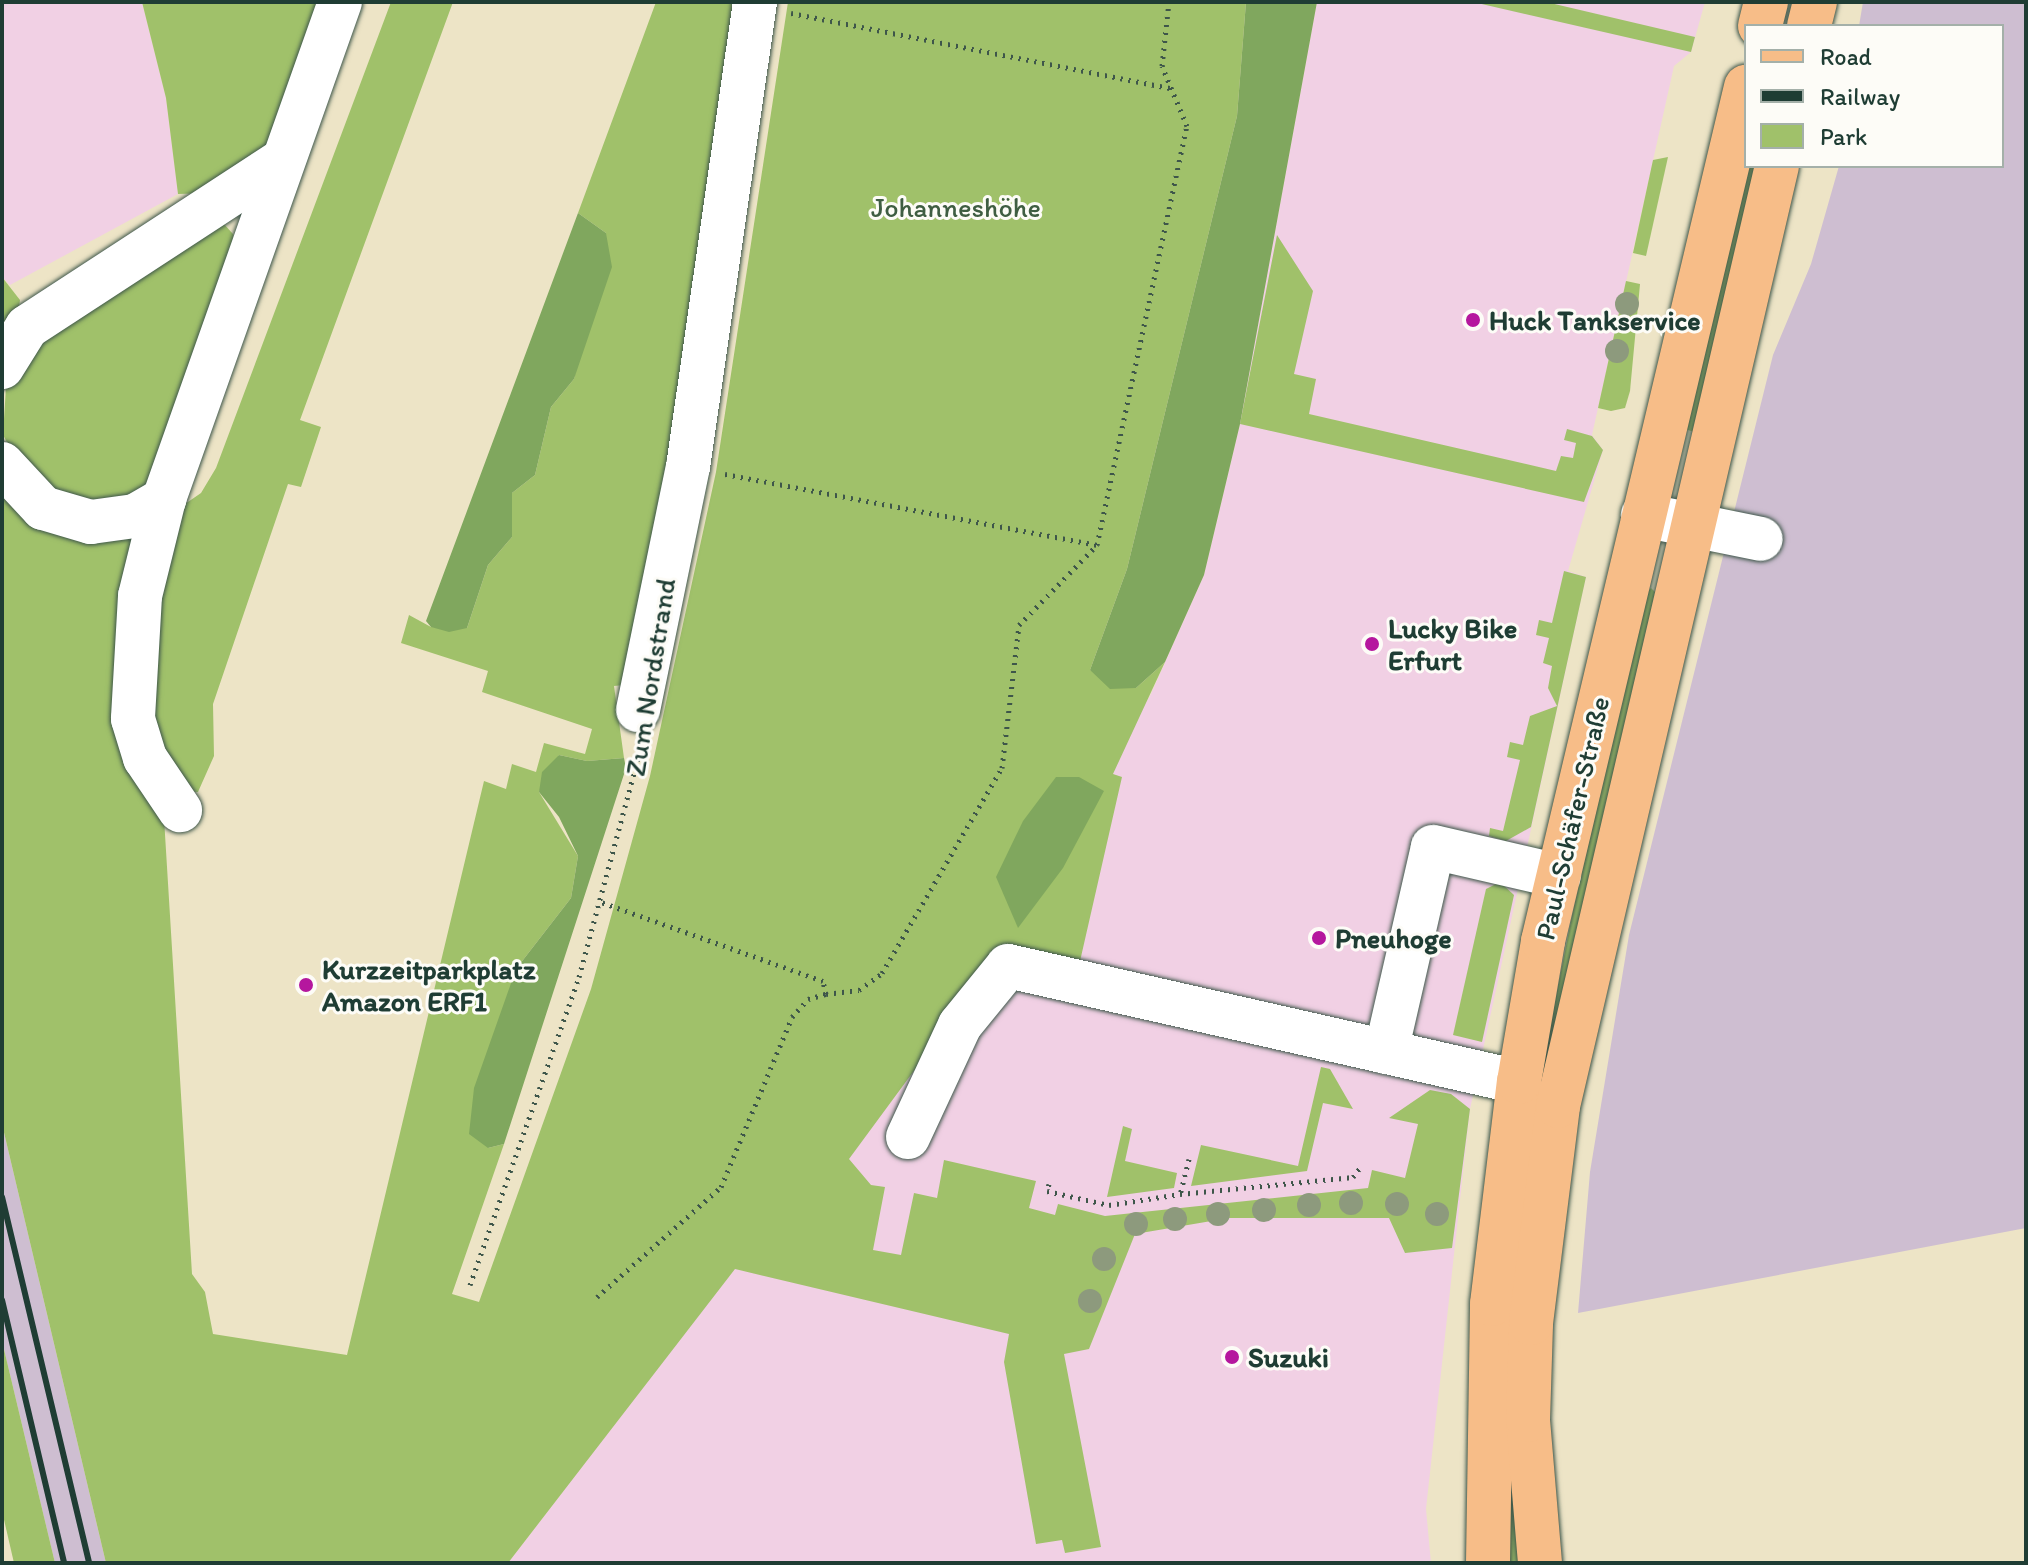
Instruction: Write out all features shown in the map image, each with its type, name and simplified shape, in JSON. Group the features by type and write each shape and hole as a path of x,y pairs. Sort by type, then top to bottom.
{"main road":[{"path":"1760,24 1766,2"},
{"path":"1810,24 1815,2"},
{"name":"Paul-Schäfer-Straße","path":"1488,1563 1485,1494 1492,1304 1519,1082 1559,876 1744,95"},
{"name":"Paul-Schäfer-Straße","path":"1540,1563 1528,1420 1531,1323 1558,1106 1777,168"}],"lane":[{"path":"180,810 145,758 133,719 140,596 164,499 340,2"},
{"name":"Zum Nordstrand","path":"638,710 688,467 755,4"},
{"path":"2,367 27,327 282,161"},
{"path":"2,464 43,508 91,522 135,516 164,499"},
{"path":"1643,515 1761,539"},
{"path":"1386,1052 1433,847 1559,876"},
{"path":"908,1137 960,1025 1008,966 1519,1082"}],"path":[{"path":"597,1297 721,1187 792,1017 808,999 859,990 882,973 1002,768 1019,625 1097,545 1187,126 1162,66 1169,2"},
{"path":"755,4 1171,88"},
{"path":"688,467 1097,545"},
{"name":"Zum Nordstrand","path":"470,1285 601,902 641,749 638,710"},
{"path":"601,902 823,981 826,994"},
{"path":"1180,1194 1189,1159"},
{"path":"1049,1184 1047,1191 1109,1205 1180,1194 1353,1177 1360,1168"}],"shaded area":[{"path":"2,2 142,2 166,98 178,194 10,285 2,277"},
{"path":"1317,2 1705,2 1691,52 1674,66 1592,435 1603,450 1568,571 1586,577 1470,1109 1426,1509 1431,1563 508,1563 734,1269 1150,696 1204,575 1240,424"},
{"path":"1863,2 2026,2 2026,1228 1578,1313 1590,1172 1629,935 1773,355 1811,264 1838,168 2004,168 2004,24 1859,24"},
{"path":"2,1124 106,1563 55,1563 2,1341"}],"green space":[{"path":"142,2 324,2 276,132 250,173 209,193 178,194 166,98"},
{"path":"391,2 453,2 300,420 321,427 301,487 288,484 213,704 214,756 198,792 181,791 148,716 169,515 201,493 216,468"},
{"name":"Johanneshöhe","path":"656,2 744,2 677,426 624,685 614,686 624,758 587,761 559,755 539,792 578,856 571,898 516,969 488,1148 504,1144 452,1294 479,1302 591,989 650,776 716,472 788,2 1246,2 1237,116 1127,569 1090,670 1136,688 1165,662 1113,774 1122,777 1078,970 1000,954 849,1159 871,1185 885,1187 873,1250 901,1255 914,1193 937,1198 944,1160 1036,1181 1029,1208 1055,1215 1058,1204 1105,1216 1368,1188 1372,1170 1405,1178 1418,1124 1389,1118 1430,1090 1451,1094 1470,1109 1452,1248 1405,1253 1389,1218 1229,1218 1135,1234 1089,1349 1064,1354 1101,1547 1065,1553 1062,1540 1036,1544 1004,1362 1009,1334 735,1269 508,1563 106,1563 2,1124 2,485 143,529 125,626 164,818 192,1274 205,1292 213,1334 347,1355 484,781 506,789 512,764 536,772 544,743 585,754 592,729 482,692 488,671 401,643 409,615 431,627 467,628 488,565 512,537 512,493 535,475 551,407 574,379 606,233 578,213"},
{"path":"1246,2 1317,2 1240,424 1204,575 1165,662 1136,688 1110,689 1090,670 1127,569 1237,116"},
{"path":"1473,2 1546,2 1695,37 1691,52"},
{"path":"1668,157 1646,256 1633,253 1653,160"},
{"path":"1746,168 1756,168 1694,432 1685,429"},
{"path":"578,213 606,233 612,267 574,379 551,407 535,475 512,493 512,537 488,565 467,628 449,632 431,627 426,621"},
{"path":"223,223 233,234 236,254 159,474 140,493 113,504 71,502 28,480 3,435 6,387 36,338"},
{"path":"1277,235 1313,291 1294,374 1316,379 1309,414 1556,471 1561,456 1573,458 1576,443 1564,440 1567,429 1592,436 1603,450 1584,502 1240,424"},
{"path":"2,277 20,300 16,324 2,340"},
{"path":"1626,281 1640,284 1630,391 1625,408 1611,411 1598,408"},
{"path":"1564,571 1586,577 1531,827 1506,841 1489,836 1490,828 1503,831 1520,760 1507,757 1510,742 1523,745 1530,716 1557,706 1548,688 1552,666 1543,663 1549,638 1536,635 1539,620 1552,623"},
{"path":"1651,588 1655,592 1583,913 1522,1563 1510,1563 1506,1531 1539,1082 1573,911 1646,593"},
{"path":"559,755 587,761 624,758 626,768 504,1144 488,1148 469,1134 474,1088 516,969 571,898 578,856 559,817 539,792 542,772"},
{"path":"1056,777 1079,777 1104,791 1063,868 1018,928 996,877 1023,821"},
{"path":"1500,882 1514,895 1482,1042 1453,1035 1486,889"},
{"path":"1321,1067 1330,1069 1353,1109 1323,1103 1307,1171 1191,1186 1201,1145 1298,1166"},
{"path":"1123,1126 1132,1129 1125,1161 1177,1173 1174,1188 1107,1197"},
{"path":"2,1341 55,1563 14,1563 2,1511"}],"railway":[{"path":"2,1197 89,1563"},
{"path":"2,1300 64,1563"}],"place":[{"name":"Huck Tankservice","path":"1473,320"},
{"name":"Lucky Bike Erfurt","path":"1372,644"},
{"name":"Pneuhoge","path":"1319,938"},
{"name":"Kurzzeitparkplatz Amazon ERF1","path":"306,985"},
{"name":"Suzuki","path":"1232,1357"}]}
